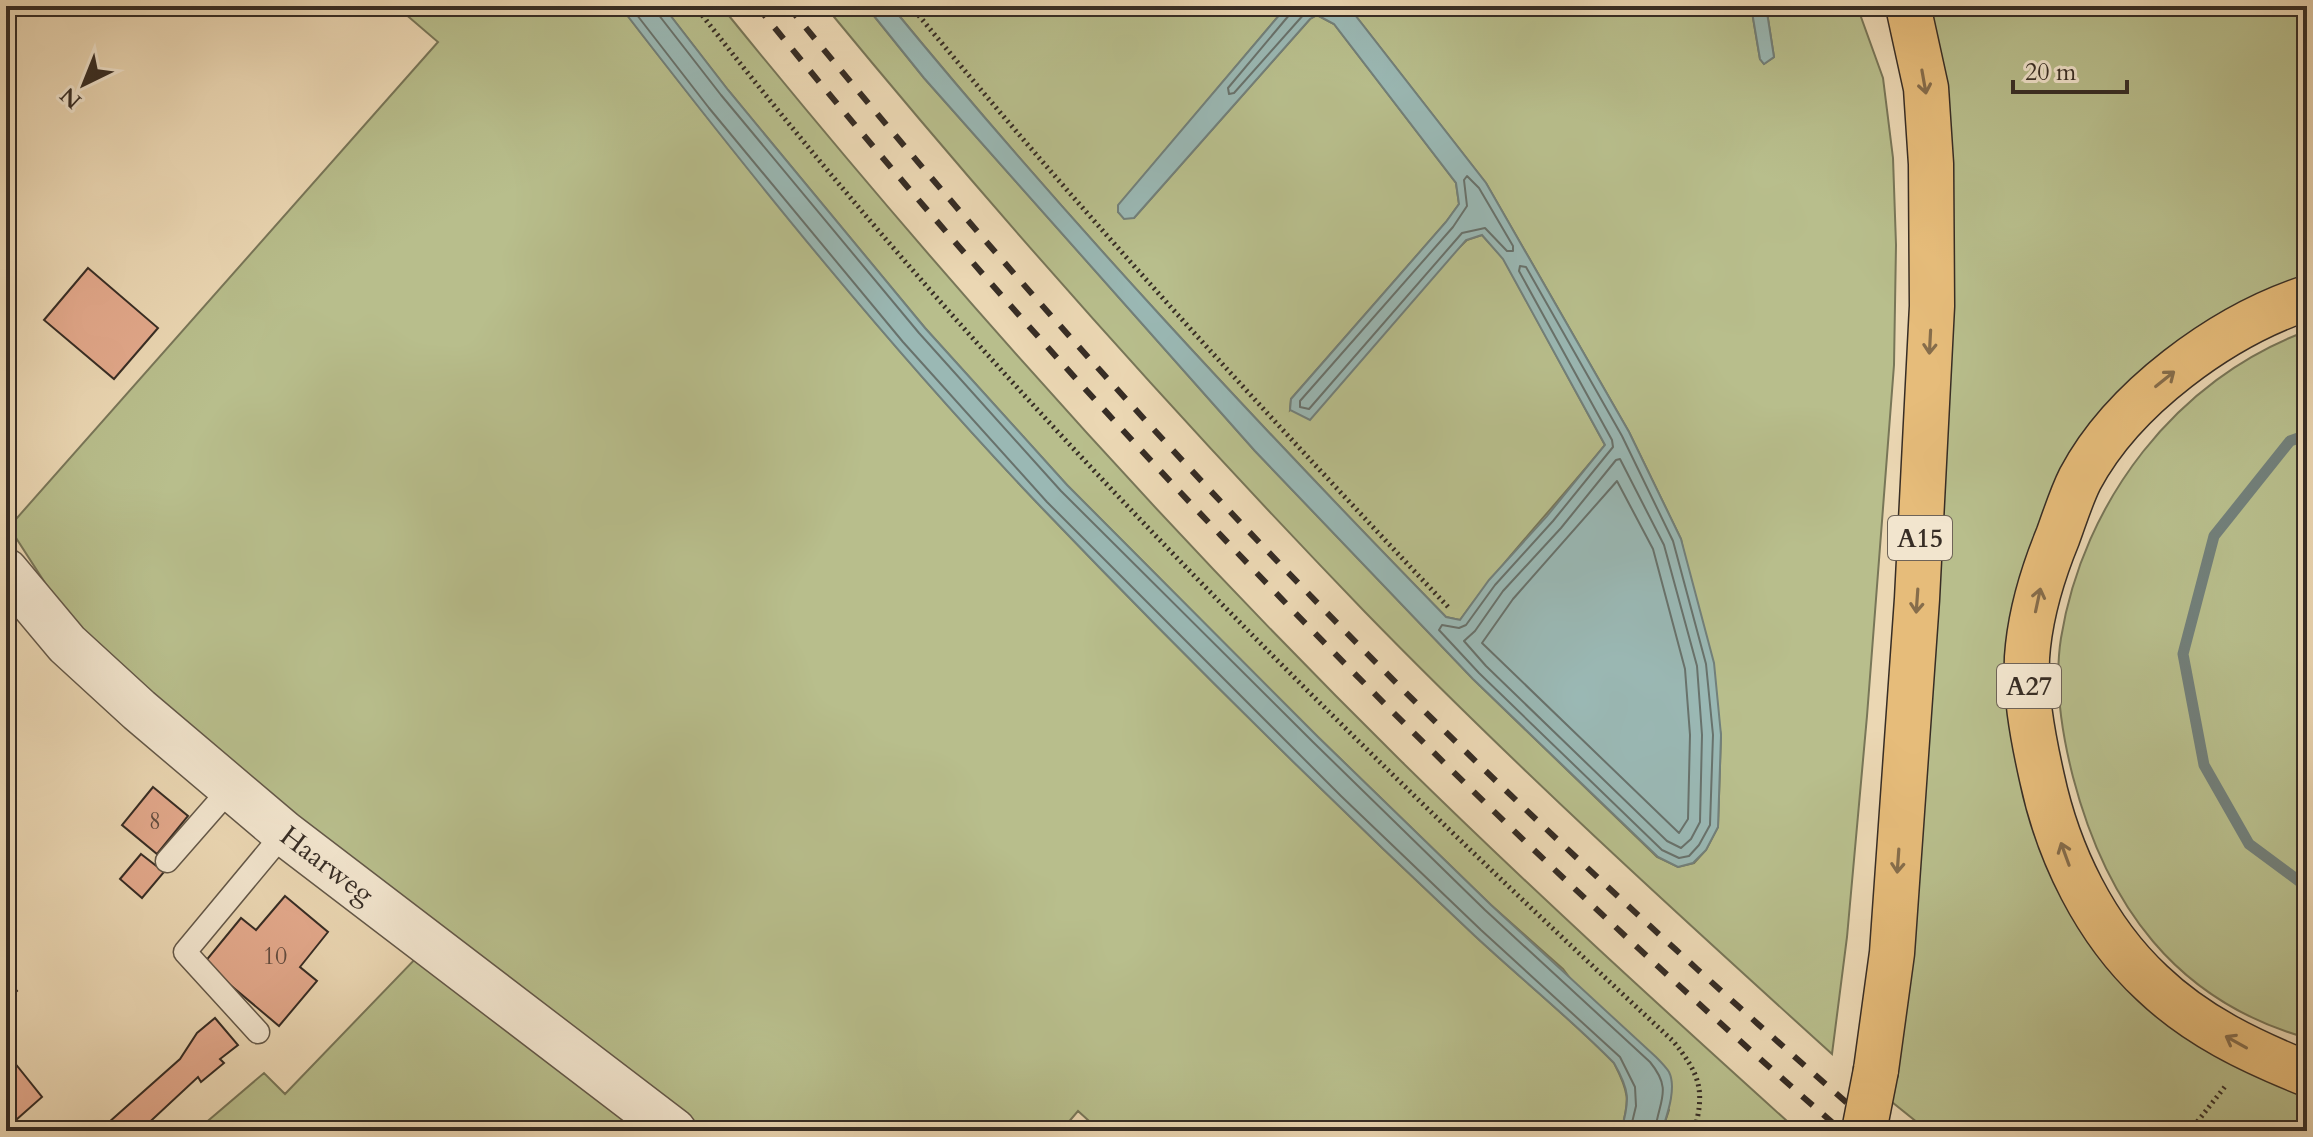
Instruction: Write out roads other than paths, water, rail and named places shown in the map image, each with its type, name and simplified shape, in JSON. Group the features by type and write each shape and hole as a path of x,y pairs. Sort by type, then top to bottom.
{"highway":[{"name":"A15","path":"1864,1131 1892,953 1917,599 1932,306 1931,164 1926,88 1908,6"},
{"name":"A27","path":"2307,298 2274,309 2218,340 2159,383 2116,428 2075,492 2045,569 2028,647 2031,727 2047,804 2069,866 2111,936 2150,982 2196,1020 2253,1052 2307,1074"}],"street":[{"name":"Haarweg","path":"6,571 67,644 230,789 674,1131"}],"lane":[{"path":"167,861 230,789"},
{"path":"258,1032 185,952 284,833"}],"water":[{"path":"620,6 663,6 728,90 925,328 1067,485 1318,737 1491,905 1661,1062 1669,1072 1672,1086 1662,1131 1621,1131 1627,1096 1614,1063 1310,778 1148,617 987,449 825,263"},
{"path":"866,6 891,6 1025,164 1232,393 1446,617 1460,620 1489,580 1605,445 1503,259 1482,235 1466,240 1310,420 1290,410 1291,399 1459,204 1456,183 1334,24 1317,15 1310,19 1134,218 1124,219 1118,212 1118,205 1287,6 1348,6 1486,183 1629,432 1681,539 1714,663 1721,735 1718,827 1706,850 1693,863 1678,867 1658,857 1473,679 1255,451 924,78"},
{"path":"1751,6 1766,6 1774,57 1764,64 1760,59"}],"waterway":[{"path":"2307,435 2290,441 2214,536 2183,654 2204,765 2249,844 2307,887"}],"railway":[{"path":"757,6 1010,305 1275,592 1553,868 1842,1131"},
{"path":"788,6 1040,304 1305,590 1586,867 1879,1131"}]}
